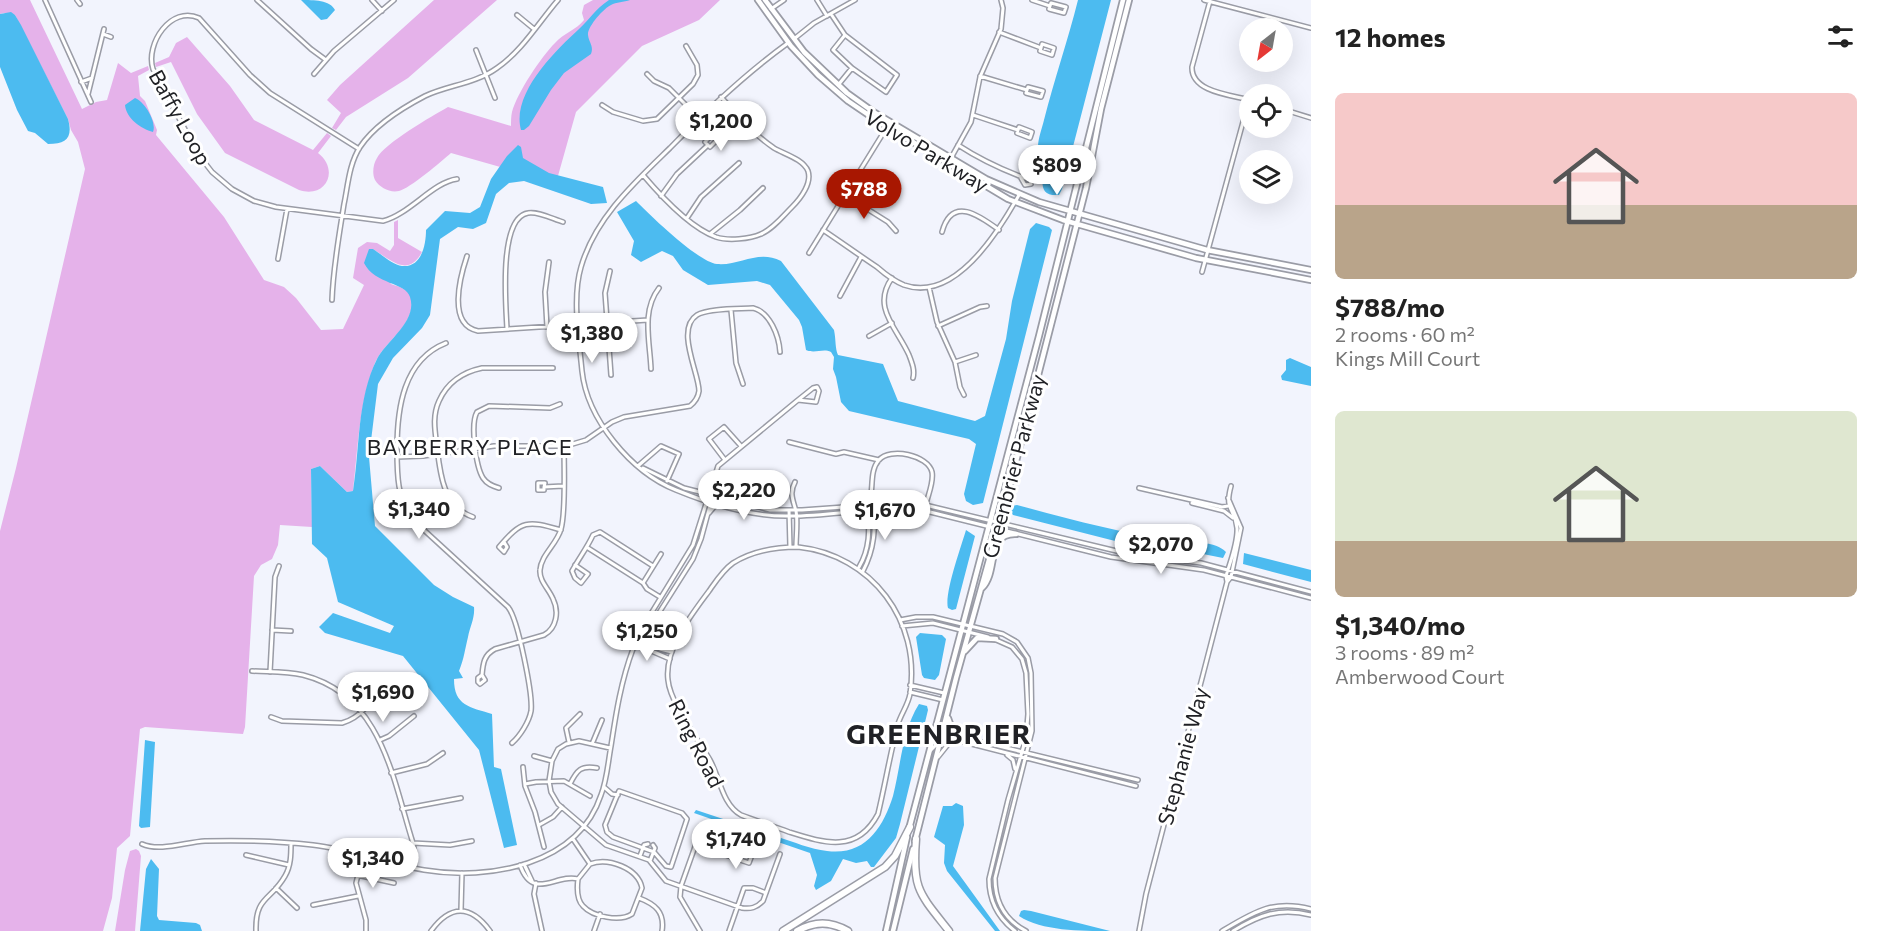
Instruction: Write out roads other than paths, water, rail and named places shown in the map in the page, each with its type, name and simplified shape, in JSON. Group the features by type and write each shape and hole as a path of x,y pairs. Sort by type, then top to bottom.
{"highway":[{"path":"783,931 888,864 902,845 909,827"},
{"path":"916,839 914,868 917,886 923,898 949,931"},
{"path":"797,931 820,923 838,926 848,931"}],"main road":[{"name":"Volvo Parkway","path":"758,0 790,41 835,91 887,127 949,161 1019,195 1070,211 1207,250 1311,270"},
{"name":"Volvo Parkway","path":"765,0 790,41 837,85 874,113 1015,202 1068,222 1205,260 1311,280"},
{"name":"Greenbrier Parkway","path":"886,931 909,827 1037,344 1123,0"},
{"name":"Greenbrier Parkway","path":"893,931 962,656 1090,171 1101,108 1129,0"},
{"path":"981,590 986,584 999,539 1006,534 1016,534"},
{"path":"962,656 977,638 996,639"},
{"path":"947,717 952,729 968,738"}],"street":[{"path":"45,0 91,102"},
{"path":"257,0 326,60"},
{"path":"372,0 382,10"},
{"path":"314,74 326,60 394,0"},
{"path":"332,300 333,271 350,171 359,149 376,129 417,100 435,92 472,82 508,59 558,0"},
{"path":"771,9 784,0"},
{"path":"817,0 845,35 897,75 886,92 852,68 833,50 845,35"},
{"path":"855,0 790,41 721,97 643,175 611,211 588,247 581,266 577,289 584,386 592,407 604,428 622,450 648,475 668,487 754,513 796,516 874,510 922,510 1122,560 1182,566 1311,598"},
{"path":"949,161 973,115 980,76 999,32 1003,11 1001,0"},
{"path":"1032,0 1050,6 1049,9 1064,13 1066,7 1051,3 1050,6"},
{"path":"1204,0 1311,28"},
{"path":"1209,1 1192,67 1194,77 1197,83 1204,87 1239,97"},
{"name":"Baffy Loop","path":"359,149 270,93 250,75 200,18 187,15 173,20 155,41 151,61 156,76 198,154 212,172 232,189 262,204 377,221 394,218 445,183 457,179"},
{"path":"517,15 534,29"},
{"path":"87,95 104,28"},
{"path":"999,32 1041,48 1040,51 1052,55 1054,48 1042,44 1041,48"},
{"path":"103,34 111,36"},
{"path":"602,105 613,112 643,122 651,122 660,117 695,82 698,72 696,61 688,52 686,45"},
{"path":"476,50 495,98"},
{"path":"837,85 852,68"},
{"path":"647,74 654,81 669,88 699,118"},
{"path":"980,76 1027,90 1028,87 1043,91 1041,97 1026,93 1027,90"},
{"path":"81,82 92,78"},
{"path":"643,175 661,196 687,218 710,234 728,239 763,234 795,203 807,184 809,177 807,169 802,163 757,135 721,97"},
{"path":"1293,113 1311,118"},
{"path":"973,115 1018,130 1019,127 1032,132 1030,138 1017,134 1018,130"},
{"path":"809,254 887,127"},
{"path":"661,196 677,174 720,137 715,132 705,142 708,145"},
{"path":"1202,272 1239,136"},
{"path":"958,145 1021,178"},
{"path":"687,218 701,197 739,163"},
{"path":"710,234 763,188"},
{"path":"845,195 888,222 896,231"},
{"path":"823,230 892,278 911,287 929,287 944,282 988,245 1019,195"},
{"path":"278,259 287,209"},
{"path":"942,232 951,216 965,211 974,213 999,230"},
{"path":"507,329 504,275 513,224 519,216 531,212 563,222"},
{"path":"467,256 459,292 460,314 462,321 476,331 648,320"},
{"path":"840,296 861,257"},
{"path":"547,327 544,292 549,262"},
{"path":"610,271 605,293 611,375"},
{"path":"892,278 885,289 883,300 885,310 910,359 914,371 913,378"},
{"path":"929,287 938,326 955,362 964,395"},
{"path":"651,369 649,304 659,288"},
{"path":"938,326 987,306"},
{"path":"397,457 509,446 564,447 586,440 624,417 683,408 693,404 699,391 689,354 690,325 699,314 756,308 765,314 778,340 780,352"},
{"path":"731,310 736,363 743,384"},
{"path":"869,336 892,323"},
{"path":"446,343 435,348 419,364 403,392 398,415 398,488 410,516 514,615 531,709 519,735 512,743"},
{"path":"1037,344 1045,347"},
{"path":"955,362 976,355"},
{"path":"473,517 459,509 447,493 440,474 434,427 436,407 446,389 471,371 482,368 553,368"},
{"path":"706,520 716,470 741,446 798,400 813,388 818,388 816,402 798,400"},
{"path":"499,488 489,484 481,474 474,420 482,409 489,406 550,408 560,404"},
{"path":"725,460 710,439 724,427 741,446"},
{"path":"789,442 836,454 844,452 879,460"},
{"path":"638,465 661,446 680,454 667,481"},
{"path":"482,675 484,661 489,653 547,633 554,624 554,600 539,571 561,530 564,447"},
{"path":"858,567 865,556 869,539 870,486 879,460 885,455 894,453 926,462 930,467 932,477 926,504"},
{"path":"638,465 667,481 760,508 796,510 869,503 926,504 1129,554 1190,561 1311,592"},
{"path":"790,547 789,510 792,505 792,490 795,482"},
{"path":"544,487 563,486"},
{"name":"Stephanie Way","path":"1230,571 1237,534 1228,498 1231,486"},
{"path":"1139,488 1224,511 1234,519"},
{"path":"1185,500 1230,507"},
{"path":"142,844 156,846 229,841 291,843 333,847 414,868 462,873 494,871 522,865 553,852 585,826 597,807 604,786 621,687 633,643 693,545 709,501"},
{"path":"633,649 642,640 693,559 710,511 720,504"},
{"path":"863,571 875,540 874,504"},
{"path":"792,505 796,510 796,547"},
{"path":"1205,506 1230,507"},
{"name":"Stephanie Way","path":"1139,931 1146,894 1228,576 1242,531 1240,521 1230,507"},
{"path":"504,542 515,529 525,524 561,530"},
{"path":"575,565 588,574 581,583 573,575 575,565 588,548 593,535 600,532 653,566"},
{"name":"Ring Road","path":"796,547 829,553 863,571 881,589 900,620 909,655 910,692 897,727 878,814 874,821 855,838 837,843 824,843 735,811 724,794 709,758 672,696 668,669 672,652 685,624 728,567 755,553 796,547"},
{"path":"588,548 643,583 647,589 660,597"},
{"path":"643,583 661,554"},
{"path":"270,672 275,577 279,566"},
{"path":"900,620 929,616 961,627"},
{"path":"902,626 933,622 1010,637 1021,646 1028,658 1031,673 1032,724 1025,752 1015,775 989,879 995,906 1015,931"},
{"path":"970,629 1015,649 1022,659 1025,668 1028,714 1025,752"},
{"path":"272,630 291,631"},
{"path":"636,637 672,652"},
{"path":"633,643 670,659"},
{"path":"252,670 301,675 319,681 340,692 361,711 380,740 413,843 416,858 414,868"},
{"path":"271,717 282,721 336,724 347,722 374,699 381,683"},
{"path":"910,684 944,693"},
{"path":"910,692 942,700"},
{"path":"569,742 566,728 579,714"},
{"path":"380,740 389,736 414,716"},
{"path":"592,744 602,720"},
{"path":"928,753 942,739 952,736 968,738 1138,780"},
{"path":"610,748 579,741 569,742 558,749 552,761 549,781 552,795 562,807 606,845 650,861 666,881 751,909 757,906 766,893 780,854"},
{"path":"937,759 947,744 954,741 1136,786"},
{"path":"1003,752 1013,760 1015,775"},
{"path":"391,773 427,764 443,753"},
{"path":"534,756 552,761"},
{"path":"1023,757 995,884 996,895 1003,910 1014,923 1026,931"},
{"path":"523,767 525,784 544,847"},
{"path":"570,784 581,767 597,768"},
{"path":"525,784 559,781 570,784 590,796"},
{"path":"604,786 612,794 618,795"},
{"path":"619,791 682,813 687,819 671,867 666,866 654,852 643,848 613,837 607,832 605,825 619,791"},
{"path":"402,808 461,798"},
{"path":"539,825 553,817 562,807"},
{"path":"700,931 680,897 681,886 702,827"},
{"path":"573,838 590,864"},
{"path":"413,843 450,844 472,841"},
{"path":"256,931 257,909 284,878 289,865 291,843"},
{"path":"640,857 643,848 650,844 655,848 650,861"},
{"path":"696,845 749,862 756,844"},
{"path":"246,855 289,865"},
{"path":"363,855 356,883 366,920 366,931"},
{"path":"604,862 632,871 642,883 634,912 629,917 616,920 582,905 577,888 578,879 590,864 604,862"},
{"path":"522,865 526,879 536,882 549,884 568,878 578,879"},
{"path":"461,910 462,873"},
{"path":"357,875 394,883"},
{"path":"536,882 534,894 542,931"},
{"path":"276,888 297,908"},
{"path":"729,931 744,888 753,888 766,893"},
{"path":"313,905 358,896"},
{"path":"639,898 658,909 663,926 662,931"},
{"path":"1222,931 1262,909 1284,905 1311,909"},
{"path":"431,931 444,916 461,910 482,921 490,931"},
{"path":"1233,931 1271,912 1291,911 1311,915"},
{"path":"594,931 600,914"}],"water":[{"path":"301,0 325,2 335,10 327,19 321,20"},
{"path":"609,0 630,0 611,5 596,18 588,32 591,54 564,73 529,126 521,130 522,102 537,74 558,49"},
{"path":"1078,0 1111,0 1062,189 1059,195 1051,195 1043,188 1044,160 1038,144"},
{"path":"11,12 21,25 68,119 69,135 60,143 48,144 35,133 28,131 0,67 0,14"},
{"path":"135,98 149,113 153,123 153,132 139,126 128,114 125,105"},
{"path":"518,145 521,147 523,158 549,173 603,187 607,203 591,204 524,181 509,183 496,194 486,223 473,229 458,227 440,239 430,315 422,328 393,358 378,384 369,457 375,526 434,585 474,607 459,671 463,678 454,679 455,688 460,700 465,704 492,714 494,767 501,769 517,845 504,848 479,750 403,656 325,633 319,627 333,613 390,633 394,626 338,602 327,558 312,544 311,469 320,466 347,492 353,491 362,407 371,374 381,352 400,330 409,314 411,306 407,292 375,275 364,263 369,249 373,249 398,265 409,266 414,263 422,254 426,230 445,211 470,213 480,207 491,179"},
{"path":"636,201 675,237 709,261 725,264 765,257 781,261 834,330 838,355 883,364 898,401 975,421 985,416 1006,339 1012,301 1030,229 1036,223 1049,227 1052,230 983,503 973,505 966,501 964,494 976,444 969,439 849,411 841,402 833,369 834,357 831,352 806,350 799,320 770,285 757,281 708,285 683,270 673,256 662,251 641,262 631,255 634,241 617,212"},
{"path":"1290,358 1311,367 1311,386 1282,380 1281,376 1286,370 1286,360"},
{"path":"1017,505 1116,530 1210,544 1226,552 1223,558 1119,542 1013,515 1009,509"},
{"path":"966,530 975,536 956,609 952,610 948,608 948,592"},
{"path":"1244,553 1311,570 1311,582 1243,564"},
{"path":"920,633 942,635 946,639 939,675 935,680 924,678 922,675 916,637"},
{"path":"919,704 927,706 928,710 900,824 896,838 874,867 871,867 867,861 856,863 843,859 831,881 816,890 814,886 817,875 810,853 694,813 696,810 821,850 852,849 870,837 884,819 893,796 905,737"},
{"path":"145,740 155,742 150,827 141,828 139,826"},
{"path":"956,803 963,806 964,825 953,866 1000,931 995,931 947,871 944,863 945,845 934,837 943,806 952,806"},
{"path":"151,859 159,869 157,916 159,920 196,923 200,925 202,931 140,931 146,869"},
{"path":"1024,910 1110,931 1074,930 1039,925 1019,916"}],"district":[{"name":"BAYBERRY PLACE","path":"470,446"},
{"name":"GREENBRIER","path":"939,733"}]}
